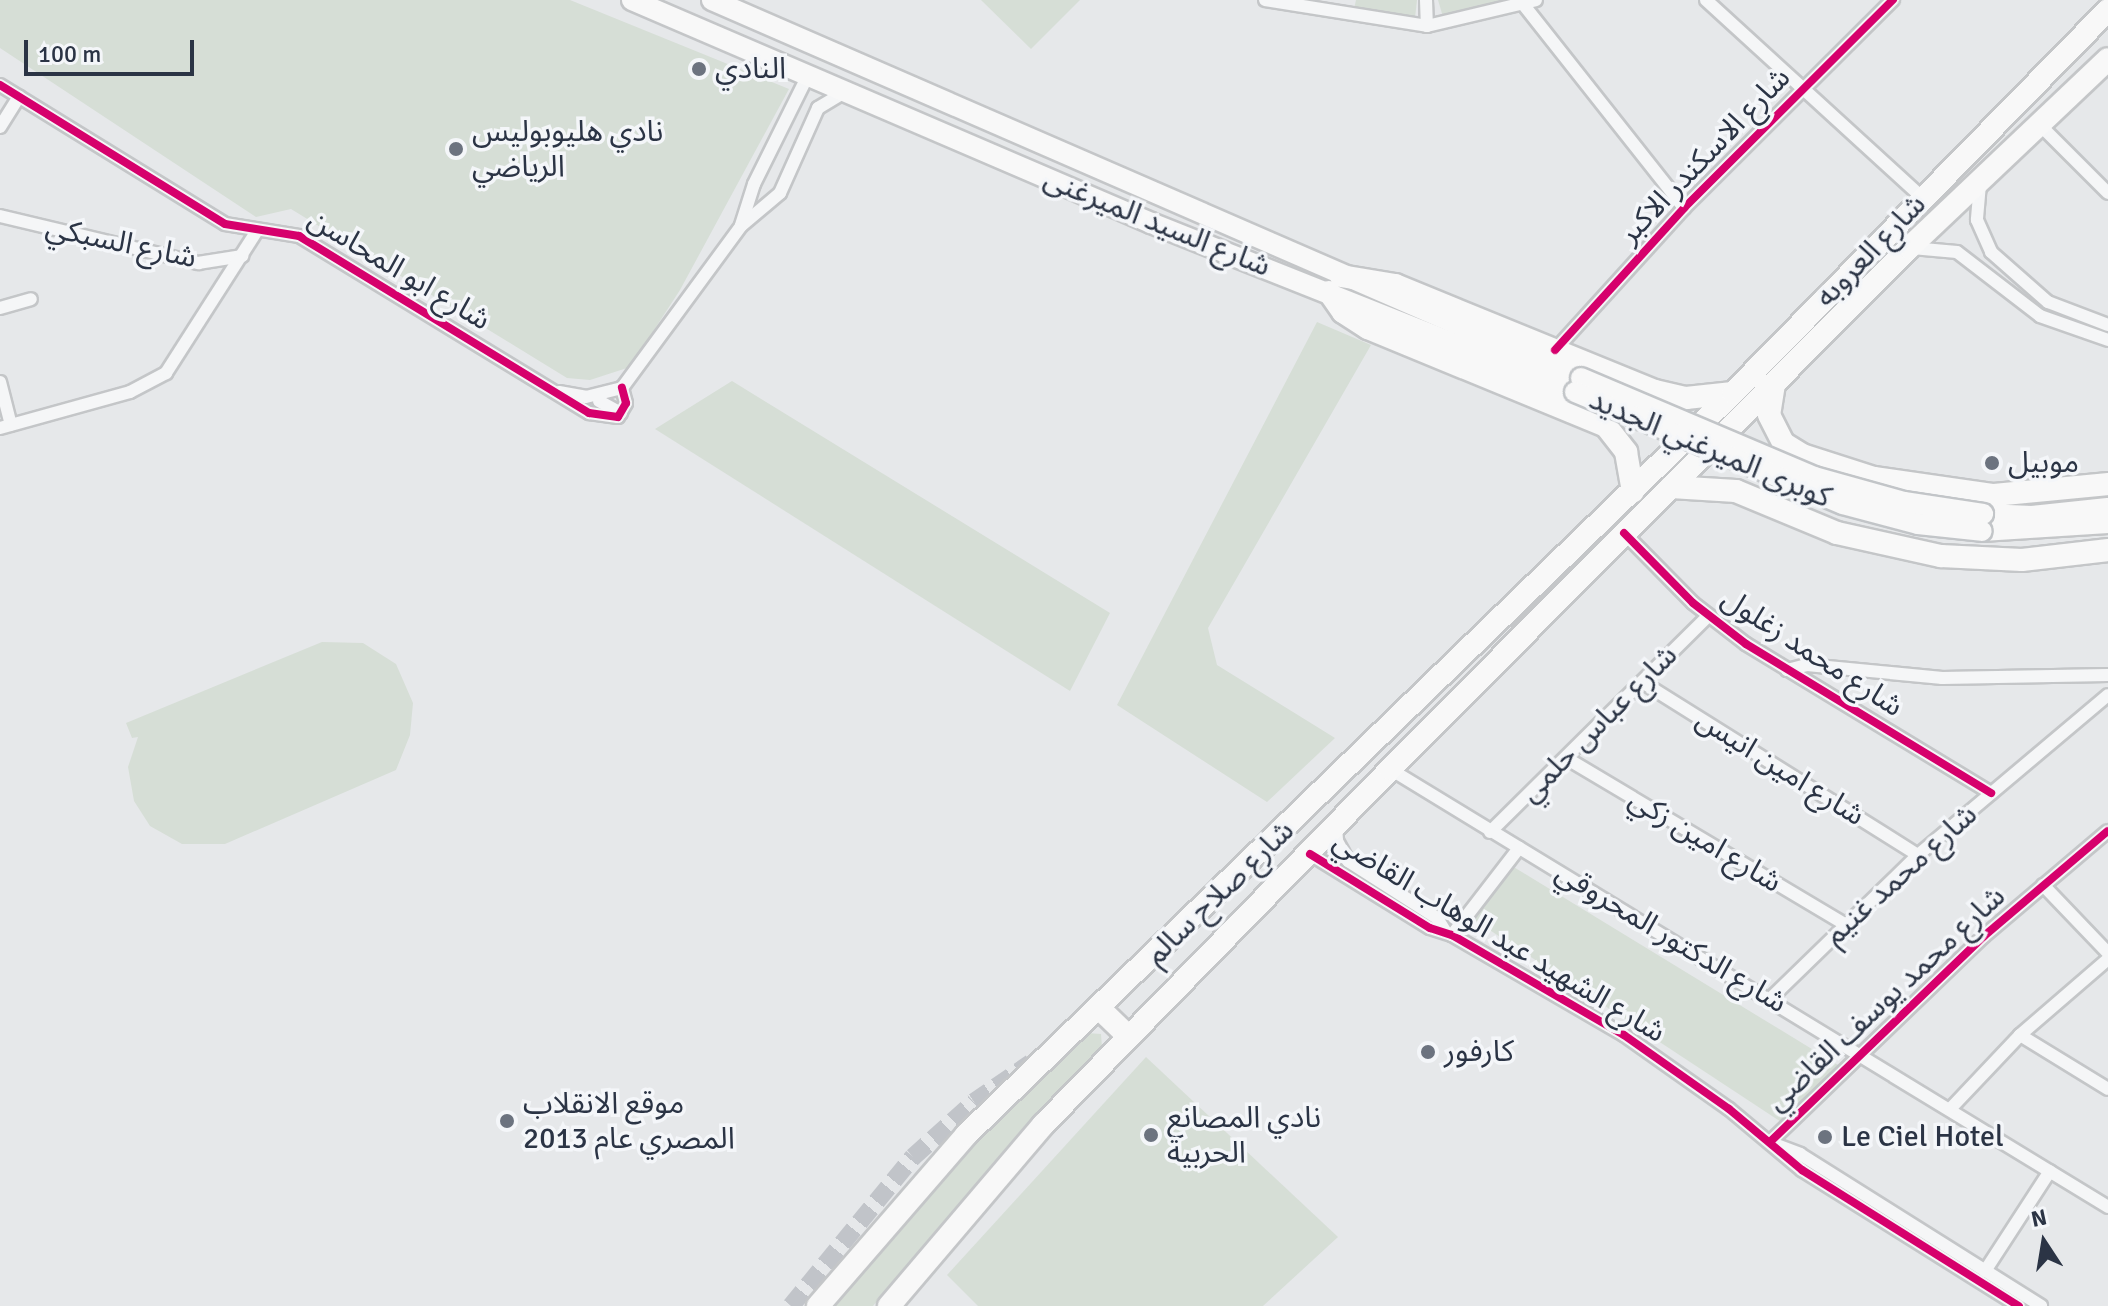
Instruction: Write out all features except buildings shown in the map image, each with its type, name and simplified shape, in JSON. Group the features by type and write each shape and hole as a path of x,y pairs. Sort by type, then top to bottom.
{"highway":[{"name":"شارع العروبه","path":"1633,491 2108,10"},
{"name":"شارع العروبه","path":"1671,487 1909,248 2108,59"},
{"name":"شارع السيد الميرغنى","path":"1324,279 1395,285 1622,377 1686,398 1733,393"},
{"name":"شارع السيد الميرغنى","path":"1324,279 1341,310 1368,328 1596,422 1615,434 1626,452 1633,491"},
{"path":"1596,422 1616,403 1622,377"},
{"path":"1775,383 1768,404 1771,425 1792,450"},
{"path":"1763,501 1755,483 1760,463 1778,451 1792,450 1874,478 1954,493 2040,494 2108,484"},
{"path":"1671,487 1722,488 1862,541 1941,556 2022,560 2108,550"},
{"name":"شارع صلاح سالم","path":"889,1306 994,1179 1129,1037 1671,487"},
{"name":"شارع صلاح سالم","path":"818,1306 942,1160 1633,491"},
{"path":"1100,1009 1129,1037"}],"main road":[{"name":"شارع السيد الميرغنى","path":"712,0 1324,279"},
{"name":"شارع السيد الميرغنى","path":"634,1 1142,219 1324,279"},
{"name":"كوبرى الميرغني الجديد","path":"1324,279 1843,486 1983,514 2032,516 2108,508"},
{"name":"كوبرى الميرغني الجديد","path":"1324,279 1855,508 1918,524 1982,531 2108,523"}],"street":[{"path":"1265,0 1342,6 1427,26 1529,2 1684,208"},
{"path":"1426,0 1427,26"},
{"path":"1706,0 1923,198"},
{"name":"شارع الاسكندر الاكبر","path":"1555,350 1684,208 1893,0"},
{"path":"741,226 754,184 808,75"},
{"name":"شارع ابو المحاسن","path":"0,85 225,224 256,232 291,231 594,415"},
{"path":"621,413 600,398 594,415 613,420 621,413 626,403 622,388 741,226 784,188 818,108 831,96 849,92"},
{"path":"0,127 19,96"},
{"path":"2040,125 2108,193"},
{"path":"1981,178 1977,220 1991,252 2048,302 2108,325"},
{"name":"شارع السبكي","path":"0,216 198,263 242,256"},
{"path":"0,382 6,426 158,379 180,358 256,232"},
{"path":"1909,248 1957,252 2047,320 2108,340"},
{"path":"0,308 31,299"},
{"name":"شارع ابو المحاسن","path":"552,390 600,398 622,388"},
{"name":"شارع محمد زغلول","path":"1624,533 1708,616 1787,670 1991,793"},
{"name":"شارع عباس حلمي","path":"1490,832 1708,616"},
{"path":"1787,670 1807,665 1942,678 2108,675"},
{"name":"شارع امين انيس","path":"1642,682 1918,855"},
{"name":"شارع محمد غنيم","path":"1771,998 1918,855 2108,695"},
{"name":"شارع امين زكي","path":"1566,758 1844,924"},
{"name":"شارع الدكتور المحروقي","path":"1390,769 1490,832 1952,1107 2108,1207"},
{"name":"شارع الشهيد عبد الوهاب القاضي","path":"1336,826 1337,841 1348,861 1437,918 1448,933"},
{"name":"شارع محمد يوسف القاضي","path":"1774,1143 1862,1053 2043,885 2108,831"},
{"path":"1448,933 1519,848"},
{"name":"شارع الشهيد عبد الوهاب القاضي","path":"1310,854 1430,928 1448,933 1624,1035 1774,1143 1809,1174 2019,1306"},
{"path":"1952,1107 2020,1035 2108,956 2043,885"},
{"path":"2020,1035 2108,1089"},
{"name":"شارع الشهيد عبد الوهاب القاضي","path":"1774,1143 1800,1154 2041,1306"},
{"path":"1985,1271 2050,1171"}],"shaded area":[{"name":"نادي هليوبوليس الرياضي","path":"0,0 570,0 789,89 680,290 630,367 590,380 567,378 291,209 256,217 0,48"},
{"path":"981,0 1080,0 1031,49"},
{"path":"1356,0 1417,0 1415,18 1354,9"},
{"path":"1438,0 1514,0 1443,17"},
{"path":"1317,322 1371,345 1208,628 1217,665 1335,738 1267,802 1117,705"},
{"path":"732,381 1110,613 1070,691 655,429"},
{"path":"322,642 363,643 396,664 413,703 410,735 396,770 225,844 182,844 150,826 134,801 128,767 138,737 132,738 126,723"},
{"path":"1512,866 1838,1065 1781,1122 1473,919"},
{"path":"1087,1033 1101,1034 1102,1048 997,1159 873,1306 834,1306 973,1138"},
{"name":"نادي المصانع الحربية","path":"1146,1057 1338,1237 1263,1306 978,1306 947,1275"}],"tunnel":[{"path":"791,1306 913,1157 974,1102 1031,1063"}],"cycle path":[{"path":"1555,350 1684,208 1893,0"},
{"path":"0,85 225,224 299,236 589,413 618,417 626,403 622,388"},
{"path":"1624,533 1693,603 1746,644 1991,793"},
{"path":"1771,1141 1984,936 2108,831"},
{"path":"1310,854 1430,928 1452,935 1624,1035 1729,1109 1802,1170 2019,1306"}],"place":[{"name":"النادي","path":"699,69"},
{"name":"نادي هليوبوليس الرياضي","path":"456,149"},
{"name":"موبيل","path":"1992,463"},
{"name":"كارفور","path":"1428,1052"},
{"name":"موقع الانقلاب المصري عام 2013","path":"507,1121"},
{"name":"نادي المصانع الحربية","path":"1151,1135"},
{"name":"Le Ciel Hotel","path":"1825,1137"}]}
